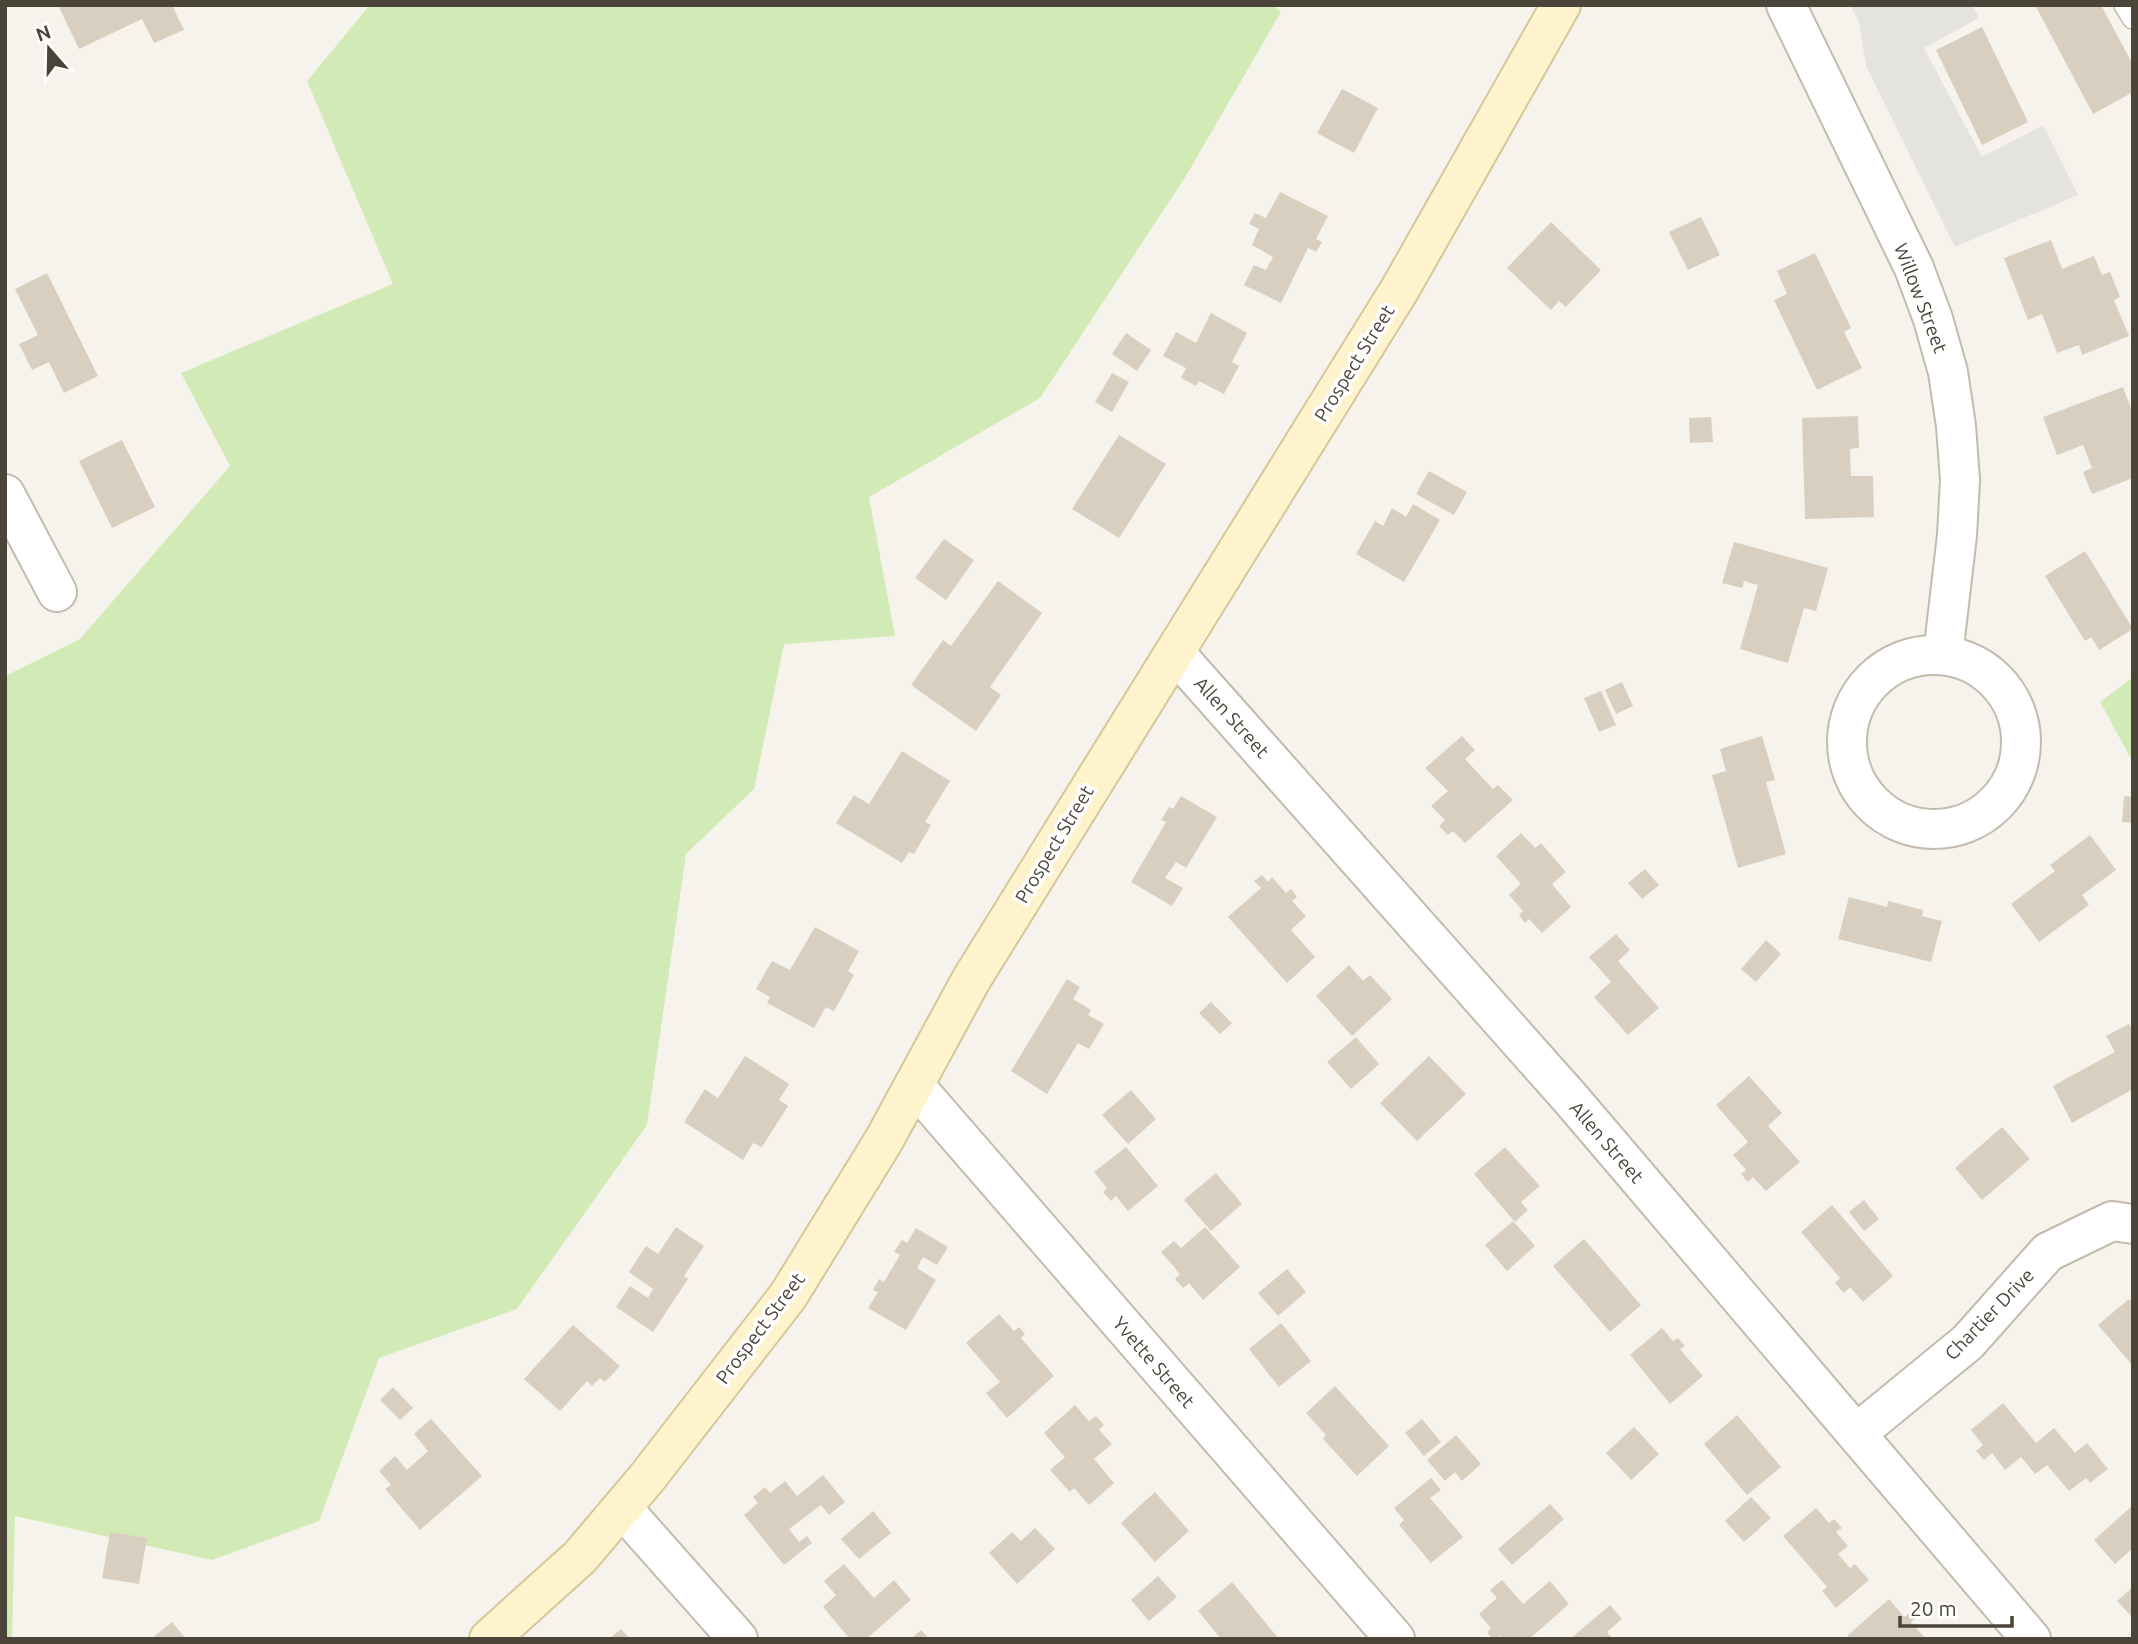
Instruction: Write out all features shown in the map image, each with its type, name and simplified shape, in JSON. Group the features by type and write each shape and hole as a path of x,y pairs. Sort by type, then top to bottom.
{"main road":[{"name":"Prospect Street","path":"489,1639 580,1558 788,1296 884,1140 978,969 1115,744 1175,653 1400,289 1561,5"}],"street":[{"name":"Willow Street","path":"1786,5 1914,268 1933,319 1948,372 1956,426 1959,480 1957,535 1943,655"},
{"path":"5,494 57,592"},
{"name":"Allen Street","path":"1175,653 1571,1099 2031,1639"},
{"path":"1943,655 1976,665 2003,687 2018,717 2021,751 2011,784 1989,810 1958,826 1925,829 1892,818 1866,797 1850,766 1847,733 1857,700 1879,674 1910,658 1943,655"},
{"name":"Yvette Street","path":"914,1085 1395,1639"},
{"name":"Chartier Drive","path":"1857,1433 1968,1342 2048,1252 2112,1221 2133,1224"},
{"path":"622,1508 738,1639"}],"lane":[{"path":"2125,5 2133,18"}],"green space":[{"path":"370,5 1272,5 1281,12 1186,176 1040,398 869,497 895,636 784,644 754,789 686,854 647,1125 517,1309 379,1358 319,1521 212,1560 15,1516 12,1639 5,1639 5,676 80,639 230,466 181,373 393,284 307,81"},
{"path":"2133,677 2133,762 2100,702"}],"shaded area":[{"path":"1850,5 1972,5 1979,18 1924,48 1982,157 2043,125 2078,195 1955,247 1866,66 1859,22"}],"building":[{"path":"58,5 172,5 184,30 154,43 142,19 79,49"},
{"path":"2035,5 2101,5 2133,65 2133,92 2093,114"},
{"path":"1982,27 2028,122 1982,145 1936,50"},
{"path":"1342,89 1378,108 1354,153 1317,133"},
{"path":"1280,192 1328,216 1316,239 1322,242 1316,252 1308,248 1281,303 1244,285 1254,265 1266,270 1273,257 1252,245 1259,229 1249,224 1255,213 1266,218"},
{"path":"1701,217 1720,255 1688,270 1669,232"},
{"path":"1551,222 1601,270 1566,307 1559,301 1551,310 1507,268"},
{"path":"2051,240 2062,269 2094,256 2102,275 2110,272 2120,297 2114,300 2129,336 2082,355 2079,345 2057,353 2042,314 2028,320 2004,258"},
{"path":"1815,253 1851,328 1844,332 1862,368 1817,390 1774,300 1787,294 1777,271"},
{"path":"47,273 98,376 64,393 49,362 32,370 19,344 38,335 15,289"},
{"path":"1211,313 1247,333 1232,362 1239,366 1224,394 1199,381 1196,386 1181,378 1186,368 1163,356 1176,332 1196,343"},
{"path":"1126,333 1151,350 1137,371 1112,354"},
{"path":"1112,373 1129,382 1112,412 1095,402"},
{"path":"2123,387 2133,414 2133,478 2092,494 2083,472 2092,468 2083,445 2057,455 2043,417"},
{"path":"1858,416 1859,448 1850,449 1851,476 1873,476 1874,517 1805,519 1802,418"},
{"path":"1711,417 1713,442 1690,443 1689,418"},
{"path":"1119,435 1166,464 1119,538 1072,509"},
{"path":"122,440 155,507 112,528 79,461"},
{"path":"1429,471 1467,492 1454,515 1416,494"},
{"path":"1413,504 1440,520 1404,582 1356,554 1375,521 1383,526 1392,508 1406,517"},
{"path":"944,539 974,560 946,600 915,578"},
{"path":"1734,542 1828,568 1816,611 1804,608 1788,663 1740,649 1758,585 1744,581 1742,588 1722,583"},
{"path":"2085,551 2133,629 2099,650 2091,637 2085,641 2045,576"},
{"path":"998,581 1042,613 990,687 1001,695 976,731 911,685 943,640 951,646"},
{"path":"1622,682 1633,706 1616,714 1605,690"},
{"path":"1601,691 1616,725 1599,732 1584,698"},
{"path":"1462,736 1475,750 1465,759 1493,789 1498,785 1513,800 1465,843 1453,831 1448,835 1439,826 1445,820 1431,806 1448,791 1425,768"},
{"path":"1762,736 1775,780 1766,782 1786,854 1738,868 1712,775 1726,771 1720,749"},
{"path":"902,751 950,781 925,822 931,825 914,854 909,852 902,863 836,823 854,795 869,804"},
{"path":"1181,796 1217,817 1186,868 1176,862 1165,878 1183,888 1172,906 1131,882 1166,822 1161,820 1169,807 1173,809"},
{"path":"2124,796 2133,797 2133,823 2122,822"},
{"path":"1521,833 1535,848 1541,843 1566,872 1552,884 1571,907 1542,933 1529,919 1525,923 1519,915 1523,911 1509,895 1521,884 1496,856"},
{"path":"2090,835 2116,870 2082,895 2089,905 2039,942 2011,904 2055,871 2050,865"},
{"path":"1645,869 1659,885 1642,899 1628,883"},
{"path":"1262,875 1268,882 1272,877 1286,893 1291,889 1297,897 1292,901 1306,916 1291,930 1315,957 1287,983 1228,917 1261,888 1254,881"},
{"path":"1849,897 1887,907 1888,901 1923,910 1922,916 1942,921 1931,962 1838,939"},
{"path":"815,927 859,951 848,971 854,975 834,1011 826,1007 814,1028 767,1003 770,997 756,989 772,961 790,970"},
{"path":"1616,934 1630,950 1618,961 1659,1008 1628,1035 1594,997 1611,982 1589,957"},
{"path":"1766,940 1781,954 1756,982 1741,969"},
{"path":"1349,965 1363,981 1370,975 1392,999 1352,1036 1316,996"},
{"path":"1067,979 1080,987 1073,999 1091,1010 1088,1015 1104,1024 1089,1049 1078,1043 1047,1094 1011,1071"},
{"path":"1211,1002 1232,1023 1220,1034 1199,1013"},
{"path":"2129,1024 2133,1032 2133,1089 2072,1123 2053,1086 2115,1052 2106,1036"},
{"path":"1356,1037 1379,1064 1351,1089 1327,1062"},
{"path":"745,1056 789,1084 779,1100 788,1106 762,1147 753,1143 743,1160 684,1122 705,1089 718,1098"},
{"path":"1429,1056 1466,1094 1417,1141 1380,1103"},
{"path":"1749,1076 1782,1113 1768,1126 1800,1162 1766,1191 1753,1177 1748,1182 1741,1174 1746,1170 1733,1155 1748,1142 1716,1105"},
{"path":"1131,1090 1156,1119 1128,1144 1102,1115"},
{"path":"2002,1127 2030,1159 1982,1200 1955,1168"},
{"path":"1126,1147 1158,1186 1128,1211 1116,1196 1111,1201 1103,1192 1107,1188 1094,1172"},
{"path":"1505,1147 1540,1186 1521,1202 1528,1210 1515,1222 1474,1174"},
{"path":"1216,1173 1242,1204 1211,1231 1184,1200"},
{"path":"1864,1200 1879,1219 1864,1231 1849,1212"},
{"path":"1832,1205 1893,1276 1863,1302 1850,1287 1844,1293 1835,1283 1840,1278 1801,1232"},
{"path":"1513,1221 1535,1246 1507,1271 1485,1245"},
{"path":"676,1227 704,1246 684,1276 688,1279 653,1332 616,1307 630,1286 648,1298 653,1289 629,1272 646,1246 658,1254"},
{"path":"1205,1227 1240,1267 1203,1300 1189,1283 1183,1288 1175,1279 1180,1274 1161,1252 1174,1241 1181,1248"},
{"path":"916,1228 948,1247 937,1265 923,1257 917,1268 936,1280 906,1330 868,1308 878,1292 873,1290 879,1279 884,1282 900,1255 894,1252 902,1240 907,1243"},
{"path":"1584,1239 1641,1305 1610,1332 1553,1266"},
{"path":"1287,1269 1306,1292 1278,1316 1258,1293"},
{"path":"2129,1299 2133,1304 2133,1366 2098,1325"},
{"path":"999,1314 1014,1331 1019,1327 1025,1334 1021,1338 1054,1376 1007,1418 986,1393 1000,1382 966,1343"},
{"path":"1281,1323 1311,1361 1279,1387 1249,1349"},
{"path":"573,1325 620,1366 605,1382 600,1378 592,1386 587,1381 560,1411 524,1379"},
{"path":"1662,1328 1673,1341 1678,1338 1685,1346 1680,1349 1703,1376 1670,1404 1630,1355"},
{"path":"1335,1386 1389,1446 1357,1476 1323,1439 1326,1435 1306,1413"},
{"path":"393,1387 413,1408 400,1420 380,1400"},
{"path":"2003,1403 2036,1443 2054,1428 2075,1453 2087,1443 2108,1469 2090,1483 2086,1478 2069,1491 2047,1465 2035,1474 2021,1457 2005,1470 1992,1453 1984,1460 1976,1451 1983,1445 1971,1430"},
{"path":"1075,1405 1089,1421 1096,1416 1104,1425 1099,1430 1112,1444 1094,1459 1114,1483 1089,1505 1074,1488 1070,1492 1050,1470 1065,1457 1044,1433"},
{"path":"1737,1415 1781,1467 1747,1495 1704,1444"},
{"path":"431,1419 482,1476 420,1530 385,1489 391,1485 379,1471 395,1456 407,1470 428,1451 414,1434"},
{"path":"1422,1419 1441,1442 1424,1456 1405,1433"},
{"path":"1634,1427 1659,1454 1631,1480 1606,1453"},
{"path":"1456,1435 1481,1464 1462,1481 1455,1472 1445,1481 1427,1460"},
{"path":"823,1475 845,1502 829,1515 821,1505 789,1529 799,1542 807,1536 812,1543 784,1565 744,1515 758,1503 753,1497 765,1487 770,1493 785,1481 797,1496"},
{"path":"1431,1478 1441,1490 1430,1498 1463,1537 1431,1563 1399,1525 1404,1520 1394,1508"},
{"path":"1155,1492 1189,1531 1155,1562 1121,1523"},
{"path":"1751,1497 1771,1518 1744,1542 1725,1521"},
{"path":"1550,1504 1564,1519 1512,1565 1498,1549"},
{"path":"2133,1505 2133,1548 2115,1564 2094,1540"},
{"path":"1816,1508 1829,1523 1834,1519 1842,1528 1836,1532 1848,1546 1838,1554 1850,1568 1855,1564 1869,1580 1836,1608 1822,1591 1827,1587 1783,1536"},
{"path":"873,1511 891,1533 859,1559 841,1539"},
{"path":"1035,1528 1055,1549 1017,1584 989,1553 1012,1532 1021,1541"},
{"path":"110,1532 147,1538 139,1584 102,1578"},
{"path":"844,1564 874,1598 894,1580 911,1600 866,1639 850,1639 823,1607 836,1595 824,1581"},
{"path":"1158,1576 1177,1597 1149,1621 1131,1600"},
{"path":"1502,1580 1523,1604 1550,1581 1569,1604 1529,1639 1502,1639 1500,1636 1492,1639 1487,1632 1491,1628 1479,1614 1497,1598 1490,1590"},
{"path":"1232,1582 1279,1639 1221,1639 1198,1611"},
{"path":"2133,1587 2133,1618 2117,1601"},
{"path":"1889,1599 1904,1617 1911,1612 1916,1618 1911,1622 1926,1639 1850,1639 1847,1636"},
{"path":"1610,1605 1622,1619 1607,1632 1613,1639 1570,1639"},
{"path":"172,1622 186,1639 151,1639"},
{"path":"621,1629 630,1639 609,1639"},
{"path":"921,1630 929,1639 910,1639"}]}
